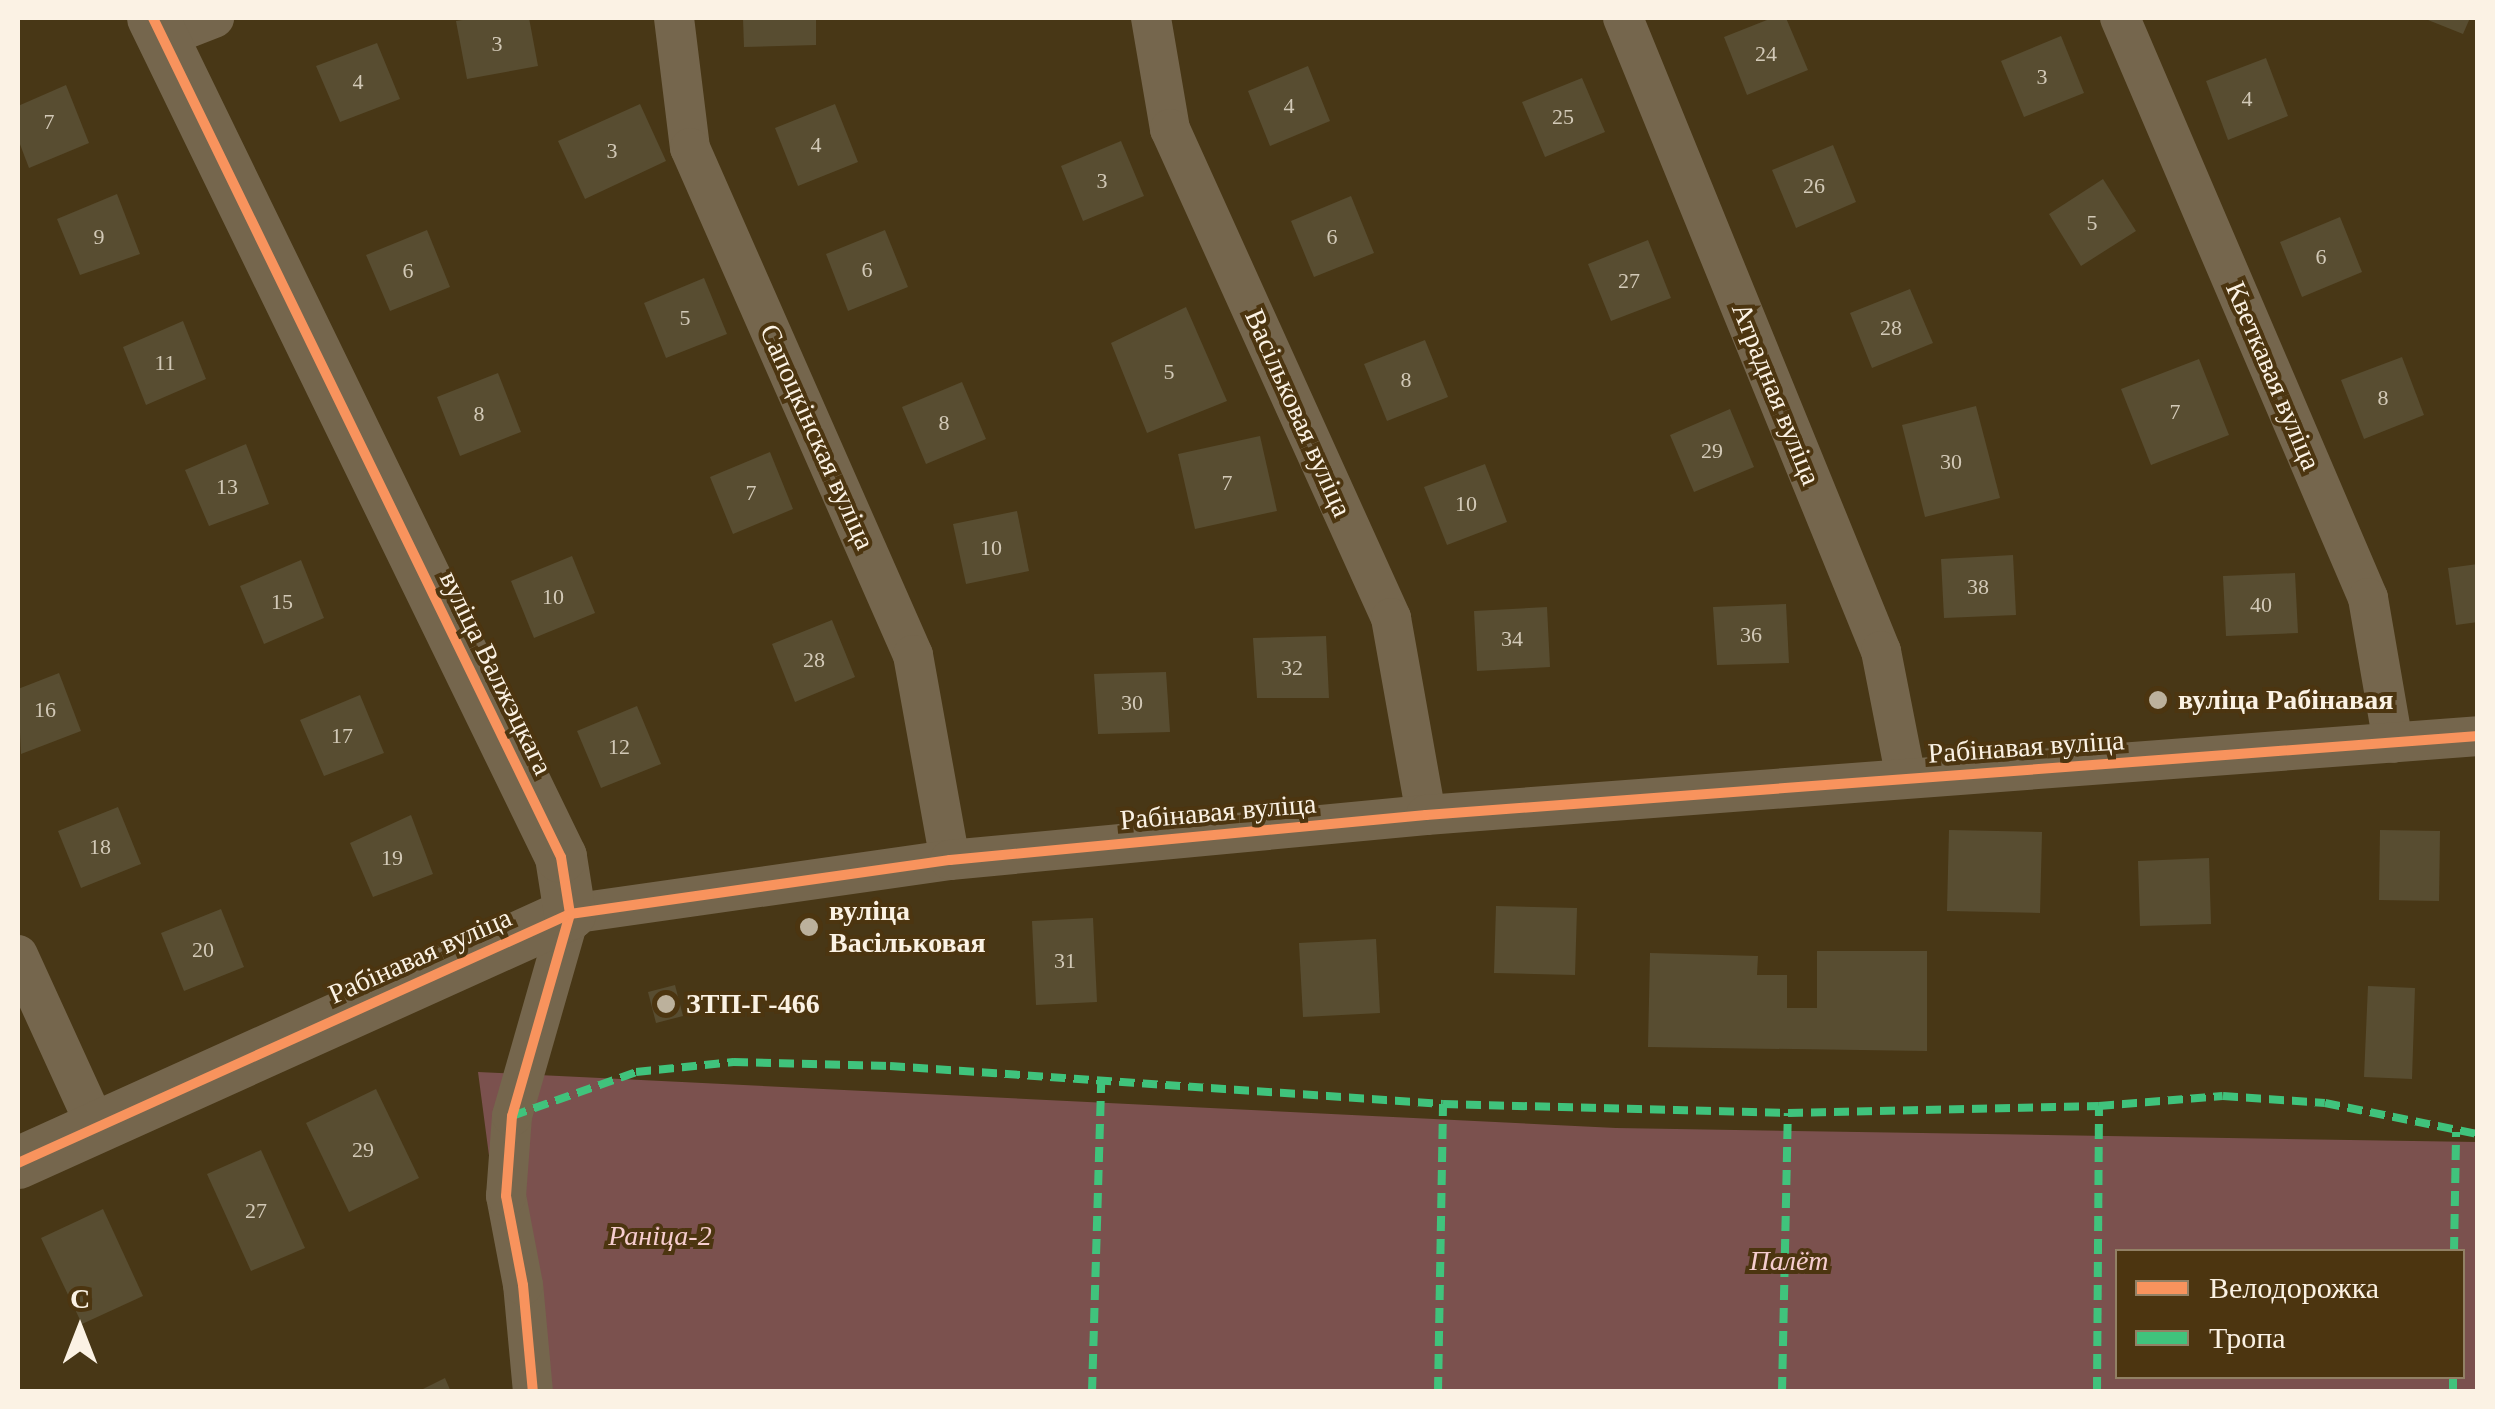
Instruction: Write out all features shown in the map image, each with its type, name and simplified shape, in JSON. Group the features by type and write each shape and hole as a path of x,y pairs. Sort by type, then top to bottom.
{"street":[{"path":"158,28 214,18"},
{"name":"Сапоцкінская вуліца","path":"674,18 690,148 913,655 950,860"},
{"name":"Васільковая вуліца","path":"1151,18 1170,129 1391,618 1426,815"},
{"name":"Атрадная вуліца","path":"1623,18 1881,651 1906,778"},
{"name":"Кветкавая вуліца","path":"2120,18 2368,598 2394,744"},
{"name":"вуліца Валжэцкага","path":"158,28 561,856 570,914 512,1116 506,1196 522,1285 533,1392"},
{"name":"Рабінавая вуліца","path":"18,1162 570,914 950,860 1426,815 2478,736"},
{"path":"18,955 96,1126"}],"green space":[{"name":"Раніца-2","path":"478,1072 1616,1128 2477,1142 2477,1391 520,1391"}],"building":[{"path":"529,18 538,66 467,79 456,21"},
{"path":"743,18 816,18 816,45 744,47"},
{"path":"1772,18 1786,18 1808,70 1747,95 1724,37"},
{"path":"2423,18 2470,18 2463,34"},
{"path":"2061,36 2084,93 2024,117 2001,61"},
{"path":"377,43 400,99 340,122 316,66"},
{"path":"2266,58 2288,116 2228,140 2206,81"},
{"path":"1308,66 1330,121 1270,146 1248,91"},
{"path":"1582,78 1605,132 1545,157 1522,102"},
{"path":"66,85 89,143 29,168 18,139 18,106"},
{"path":"640,104 666,161 585,199 558,141"},
{"path":"835,104 858,162 798,186 775,128"},
{"path":"1121,141 1144,196 1083,221 1061,166"},
{"path":"1833,145 1856,202 1796,228 1772,170"},
{"path":"2103,179 2136,231 2081,266 2049,214"},
{"path":"117,194 140,254 80,275 57,219"},
{"path":"1351,196 1374,253 1314,277 1291,221"},
{"path":"2340,217 2362,272 2302,297 2280,242"},
{"path":"427,230 450,287 390,311 366,255"},
{"path":"885,230 908,287 848,311 826,254"},
{"path":"1648,240 1671,298 1611,321 1588,264"},
{"path":"704,278 727,334 666,358 644,303"},
{"path":"1910,289 1933,343 1872,368 1850,313"},
{"path":"1186,307 1227,401 1147,433 1111,343"},
{"path":"183,321 206,379 146,405 123,347"},
{"path":"1425,340 1448,397 1387,421 1364,364"},
{"path":"2402,357 2424,415 2364,439 2341,380"},
{"path":"2199,359 2229,435 2151,465 2121,389"},
{"path":"498,373 521,432 460,456 437,397"},
{"path":"962,382 986,439 926,464 902,407"},
{"path":"1976,406 2000,498 1925,517 1902,425"},
{"path":"1730,409 1754,467 1694,492 1670,435"},
{"path":"1260,436 1277,511 1195,529 1178,454"},
{"path":"246,444 269,504 209,526 185,470"},
{"path":"770,452 793,509 733,534 710,477"},
{"path":"1485,464 1507,522 1447,545 1424,487"},
{"path":"1017,511 1029,571 966,584 953,524"},
{"path":"2013,555 2016,615 1944,618 1941,559"},
{"path":"572,556 595,613 534,638 511,581"},
{"path":"301,560 324,618 264,644 240,586"},
{"path":"2478,564 2478,622 2456,625 2448,568"},
{"path":"2295,573 2298,633 2226,636 2223,576"},
{"path":"1786,604 1789,663 1717,665 1713,607"},
{"path":"1547,607 1550,667 1477,671 1474,611"},
{"path":"832,620 855,677 795,702 772,644"},
{"path":"1326,636 1329,698 1257,698 1253,638"},
{"path":"1166,672 1170,732 1098,734 1094,674"},
{"path":"59,673 81,731 21,754 18,689"},
{"path":"360,695 384,753 324,776 300,720"},
{"path":"637,706 661,764 601,788 577,731"},
{"path":"118,807 141,864 81,888 58,831"},
{"path":"411,815 433,874 373,897 350,843"},
{"path":"1949,830 2042,832 2040,913 1947,911"},
{"path":"2380,830 2440,831 2439,901 2379,900"},
{"path":"2209,858 2211,924 2140,926 2138,861"},
{"path":"1496,906 1577,908 1575,975 1494,973"},
{"path":"221,909 244,967 184,991 161,933"},
{"path":"1093,918 1097,1002 1036,1005 1032,921"},
{"path":"1376,939 1380,1013 1303,1017 1299,943"},
{"path":"1817,951 1927,951 1927,1051 1648,1047 1650,953 1758,956 1757,975 1787,975 1787,1008 1817,1008"},
{"name":"ЗТП-Г-466","path":"675,985 683,1016 656,1023 648,992"},
{"path":"2368,986 2415,988 2412,1079 2364,1077"},
{"path":"376,1089 419,1178 349,1212 306,1123"},
{"path":"261,1150 305,1248 251,1271 207,1174"},
{"path":"103,1209 143,1296 82,1324 41,1238"},
{"path":"445,1378 451,1392 417,1392"}],"marked path":[{"path":"512,1116 636,1072 733,1062 890,1066 1443,1104 1788,1113 2099,1106 2223,1096 2325,1103 2478,1134"},
{"path":"1092,1392 1101,1080"},
{"path":"1438,1392 1443,1104"},
{"path":"2097,1392 2099,1106"},
{"path":"1782,1392 1788,1113"},
{"path":"2454,1249 2456,1132"},
{"path":"2453,1379 2453,1392"}],"cycle path":[{"path":"153,18 561,857 570,914 512,1116 506,1196 523,1285 533,1392"},
{"path":"18,1163 570,914 950,860 1426,815 2478,736"}],"place":[{"name":"вуліца Рабінавая","path":"2158,700"},
{"name":"вуліца Васільковая","path":"809,927"},
{"name":"ЗТП-Г-466","path":"666,1004"}],"park label":[{"name":"Палёт","path":"1789,1261"}]}
